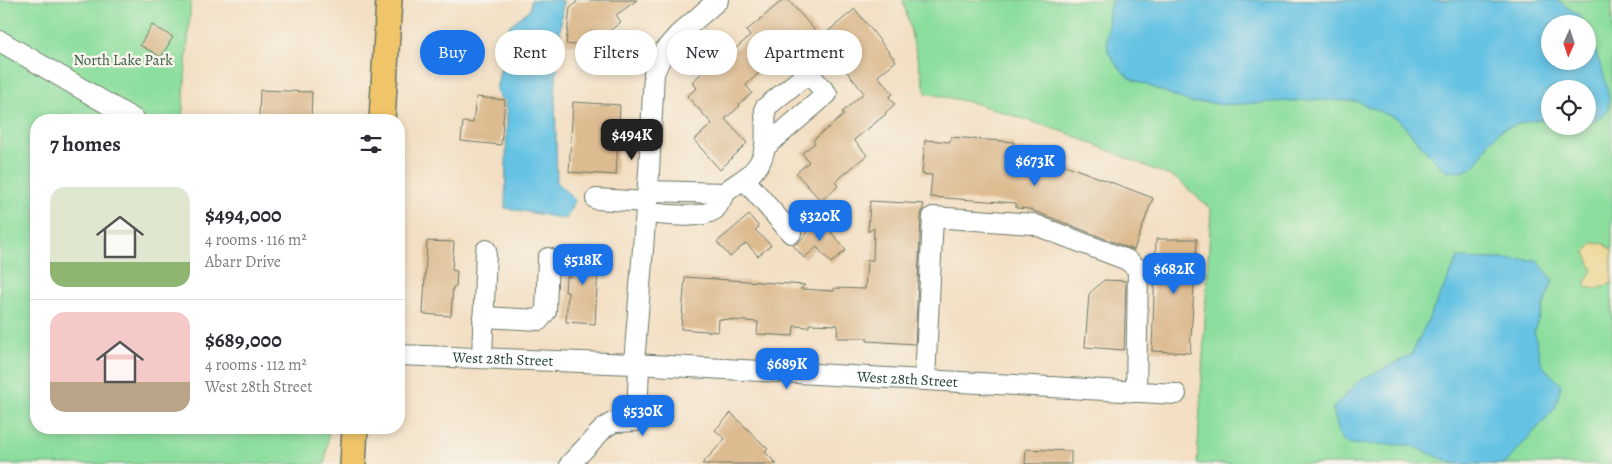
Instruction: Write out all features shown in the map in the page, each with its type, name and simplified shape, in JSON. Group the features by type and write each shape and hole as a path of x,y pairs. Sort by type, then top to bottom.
{"main road":[{"path":"382,114 388,0"},
{"path":"353,464 355,434"}],"street":[{"path":"570,464 604,428 614,422 637,421 637,364 654,73 659,58 678,35 718,0"},
{"path":"0,41 125,114"},
{"path":"596,199 647,202 725,193 744,179 761,162 764,148"},
{"path":"744,179 791,232"},
{"path":"925,380 933,217 1033,224 1126,260 1138,269 1136,392"},
{"path":"482,358 486,250"},
{"path":"484,316 539,320 546,311 548,258"},
{"name":"West 28th Street","path":"405,355 637,364 1176,394"}],"green space":[{"name":"North Lake Park","path":"0,0 191,0 182,114 30,114 30,434 328,434 325,464 0,464"},
{"path":"903,0 1612,0 1612,464 1197,464 1211,209 1177,179 1067,133 974,103 926,93"}],"sand":[{"path":"1593,243 1605,244 1612,251 1612,283 1597,289 1586,287 1586,280 1593,270 1585,252"}],"water":[{"path":"531,0 563,0 560,30 508,30 509,26 530,9"},
{"path":"1112,0 1557,0 1579,15 1541,15 1541,70 1596,70 1596,54 1604,75 1609,105 1603,116 1596,120 1596,80 1541,80 1541,120 1533,120 1502,129 1489,143 1476,165 1464,172 1446,171 1431,157 1398,119 1355,101 1310,100 1223,105 1206,102 1192,103 1129,78 1115,63 1108,51 1109,11"},
{"path":"499,75 556,75 555,92 557,183 575,200 566,219 505,208 507,111 496,90"},
{"path":"1458,258 1537,260 1553,280 1534,331 1542,365 1561,385 1555,408 1505,464 1455,464 1409,445 1348,444 1340,437 1333,408 1360,380 1411,355"}],"building":[{"path":"576,0 637,0 616,15 621,22 611,30 575,30 575,45 566,44 570,8 576,3"},
{"path":"783,0 788,0 815,30 747,30"},
{"path":"855,9 896,61 878,76 893,94 889,97 895,104 886,114 854,140 867,155 835,182 838,186 821,201 796,173 809,162 802,153 815,143 813,140 844,115 842,112 864,93 850,75 862,75 862,30 830,30"},
{"path":"152,25 173,37 161,57 140,45"},
{"path":"747,39 747,75 757,75 746,85 752,93 725,119 747,143 720,170 694,140 712,124 687,96 697,88 692,82 700,75 737,75 737,47"},
{"path":"260,90 312,92 311,114 259,114"},
{"path":"476,97 505,100 501,145 461,141 463,122 473,123"},
{"path":"573,102 620,105 616,175 569,172"},
{"path":"951,137 1014,142 1013,148 1041,150 1041,156 1153,198 1134,250 1029,209 1016,208 1016,203 930,197 932,175 922,174 925,140 950,142"},
{"path":"870,201 924,204 921,216 915,344 867,341 867,338 837,338 838,325 809,324 809,327 794,326 793,336 757,334 758,322 719,319 718,332 681,329 685,277 805,285 800,289 834,291 834,288 865,289 867,260 873,260 874,228 868,232"},
{"path":"749,215 759,227 755,230 771,245 758,256 746,243 730,257 717,242"},
{"path":"820,219 846,250 831,263 817,247 804,258 793,245 799,242 809,231 808,229"},
{"path":"1156,239 1197,239 1190,353 1152,351"},
{"path":"427,241 454,242 452,270 457,271 456,287 453,287 451,316 423,314"},
{"path":"571,248 599,249 595,324 566,322 568,292 565,292 566,277 570,277"},
{"path":"1104,280 1126,281 1124,350 1085,347 1089,294"},
{"path":"731,413 768,449 765,452 777,464 702,464 725,439 715,430"},
{"path":"1026,449 1071,451 1071,464 1025,464"}]}
